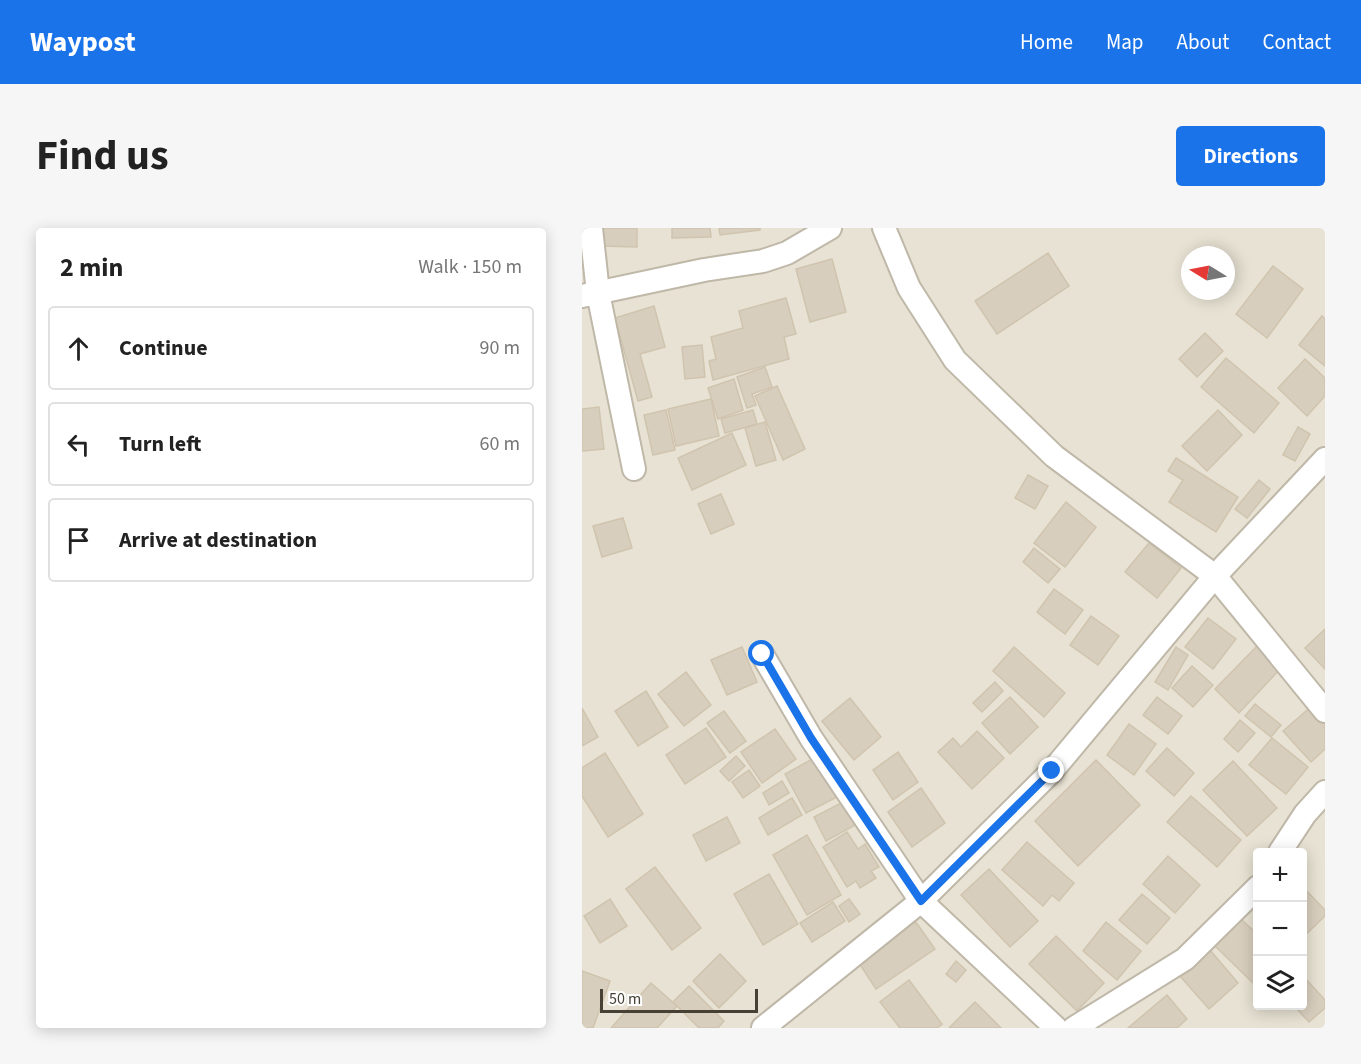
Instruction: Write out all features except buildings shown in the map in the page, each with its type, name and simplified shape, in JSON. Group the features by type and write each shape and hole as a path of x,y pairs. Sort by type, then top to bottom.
{"street":[{"path":"591,228 590,294 634,469"},
{"path":"590,294 704,270 763,261 787,253 830,228"},
{"path":"884,228 909,288 955,360 1054,456 1215,576 1325,711"},
{"path":"763,1028 921,901 1052,771 1215,576 1325,459"},
{"path":"762,654 811,738 921,901 1056,1028"},
{"path":"1283,848 1305,814 1325,792"},
{"path":"1074,1028 1185,959 1253,891"}],"shaded area":[{"path":"582,228 1325,228 1325,1028 582,1028"}],"route":[{"path":"762,654 811,738 921,901 1052,771"}]}
